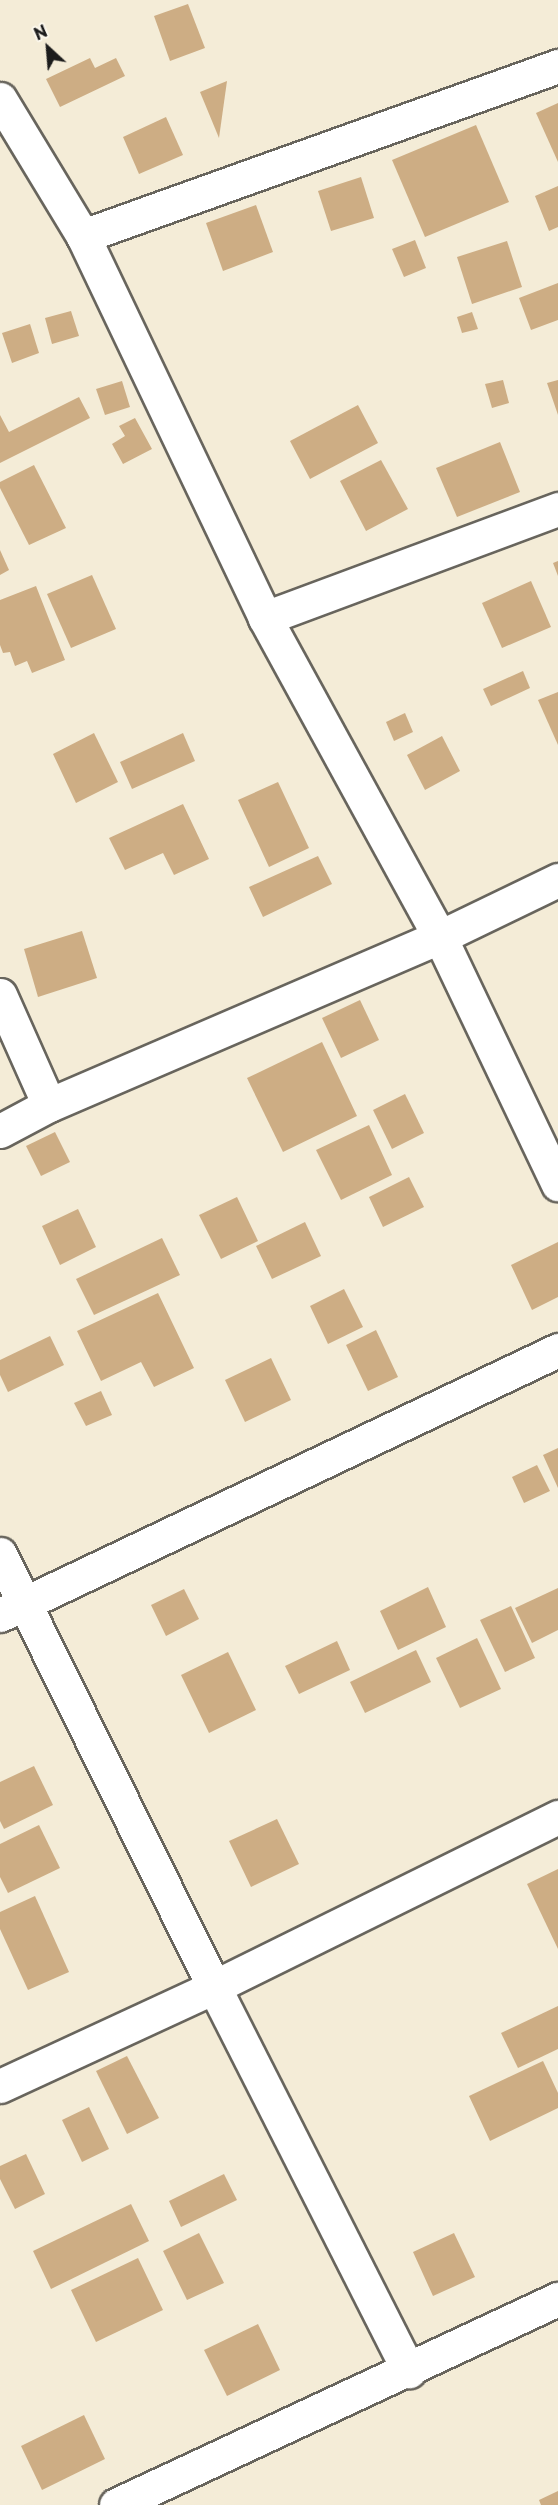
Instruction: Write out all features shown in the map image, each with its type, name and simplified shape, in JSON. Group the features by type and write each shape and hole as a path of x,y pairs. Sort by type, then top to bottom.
{"street":[{"path":"83,236 558,66"},
{"path":"0,99 83,236 265,618 440,937 558,1184"},
{"path":"265,618 558,509"},
{"path":"0,1131 50,1105 440,937 558,880"},
{"path":"0,995 50,1105"},
{"path":"12,1609 558,1350"},
{"path":"0,1554 12,1609 214,1987 409,2371"},
{"path":"0,2086 214,1987 558,1817"},
{"path":"116,2505 558,2300"}],"building":[{"path":"188,4 205,48 170,61 154,16"},
{"path":"90,58 95,68 116,58 125,76 60,107 46,79"},
{"path":"227,81 219,138 200,92"},
{"path":"558,103 558,162 536,113"},
{"path":"166,117 183,155 139,174 123,137"},
{"path":"476,125 509,202 425,237 392,160"},
{"path":"361,177 374,218 331,231 318,191"},
{"path":"558,186 558,227 549,231 535,196"},
{"path":"256,205 273,252 223,271 206,223"},
{"path":"415,240 426,268 404,277 392,249"},
{"path":"507,241 522,287 472,304 457,257"},
{"path":"558,283 558,320 531,330 519,298"},
{"path":"71,311 79,336 52,344 45,318"},
{"path":"472,312 478,329 462,333 457,317"},
{"path":"30,324 39,353 12,363 2,333"},
{"path":"503,380 509,403 492,408 485,384"},
{"path":"558,380 558,415 547,383"},
{"path":"122,381 130,407 105,415 96,389"},
{"path":"79,397 90,418 0,463 0,415 9,432"},
{"path":"358,405 378,443 310,479 290,441"},
{"path":"135,418 152,449 123,464 112,444 125,436 119,426"},
{"path":"500,442 520,492 457,517 436,468"},
{"path":"381,460 408,509 366,531 340,481"},
{"path":"34,465 66,528 29,545 0,488 0,482"},
{"path":"0,550 9,570 0,575"},
{"path":"558,561 558,576 553,563"},
{"path":"92,575 116,629 71,648 47,594"},
{"path":"531,581 551,627 502,648 482,603"},
{"path":"36,586 65,660 32,673 27,661 15,666 10,652 3,653 0,645 0,600"},
{"path":"523,671 530,688 491,706 483,689"},
{"path":"558,692 558,745 538,700"},
{"path":"405,713 413,732 394,741 386,722"},
{"path":"94,733 118,782 76,803 53,754"},
{"path":"183,733 195,761 132,789 120,762"},
{"path":"442,736 460,771 425,790 407,755"},
{"path":"278,782 309,848 269,867 238,800"},
{"path":"183,804 209,859 174,875 163,853 125,870 109,838"},
{"path":"318,856 332,884 263,917 249,887"},
{"path":"82,931 97,978 38,997 24,949"},
{"path":"360,1000 379,1040 341,1058 322,1018"},
{"path":"322,1042 357,1116 283,1152 247,1078"},
{"path":"405,1094 424,1133 392,1149 373,1110"},
{"path":"369,1125 392,1175 341,1200 316,1150"},
{"path":"55,1132 70,1162 41,1176 26,1146"},
{"path":"409,1177 424,1207 383,1227 369,1197"},
{"path":"237,1197 258,1241 221,1259 199,1215"},
{"path":"78,1209 96,1247 60,1265 42,1226"},
{"path":"305,1222 321,1256 272,1279 256,1246"},
{"path":"162,1238 180,1275 94,1315 76,1279"},
{"path":"558,1242 558,1297 532,1310 511,1265"},
{"path":"344,1289 363,1327 328,1344 310,1306"},
{"path":"158,1293 194,1368 154,1387 141,1362 101,1381 77,1331"},
{"path":"376,1330 398,1377 368,1391 346,1345"},
{"path":"50,1336 64,1365 8,1392 0,1375 0,1360"},
{"path":"271,1358 291,1400 245,1422 225,1380"},
{"path":"101,1391 112,1415 86,1426 74,1403"},
{"path":"558,1448 558,1488 543,1455"},
{"path":"537,1465 550,1491 524,1503 512,1477"},
{"path":"428,1587 446,1627 398,1650 380,1611"},
{"path":"558,1588 558,1630 532,1643 515,1608"},
{"path":"184,1589 199,1619 166,1636 151,1605"},
{"path":"511,1606 535,1658 505,1672 480,1620"},
{"path":"477,1638 501,1689 460,1708 436,1658"},
{"path":"337,1641 350,1670 299,1694 285,1666"},
{"path":"416,1650 431,1682 365,1713 350,1682"},
{"path":"228,1652 256,1710 209,1733 181,1675"},
{"path":"34,1766 53,1805 4,1829 0,1821 0,1782"},
{"path":"277,1819 299,1864 251,1887 229,1841"},
{"path":"39,1825 60,1868 8,1893 0,1877 0,1844"},
{"path":"558,1869 558,1949 527,1884"},
{"path":"35,1896 69,1972 28,1990 0,1929 0,1912"},
{"path":"558,2006 558,2049 518,2068 501,2033"},
{"path":"127,2056 159,2118 127,2134 96,2071"},
{"path":"543,2061 558,2093 558,2108 490,2141 469,2096"},
{"path":"89,2107 109,2149 82,2162 62,2120"},
{"path":"26,2154 45,2194 15,2209 0,2179 0,2166"},
{"path":"224,2174 237,2200 181,2227 169,2201"},
{"path":"131,2204 149,2241 51,2289 33,2251"},
{"path":"199,2233 224,2283 187,2300 163,2251"},
{"path":"454,2233 475,2277 433,2296 413,2252"},
{"path":"138,2258 163,2310 96,2342 71,2290"},
{"path":"258,2324 280,2370 227,2396 204,2350"},
{"path":"84,2415 105,2459 42,2490 21,2446"},
{"path":"558,2491 558,2505 541,2505 539,2500"}]}
